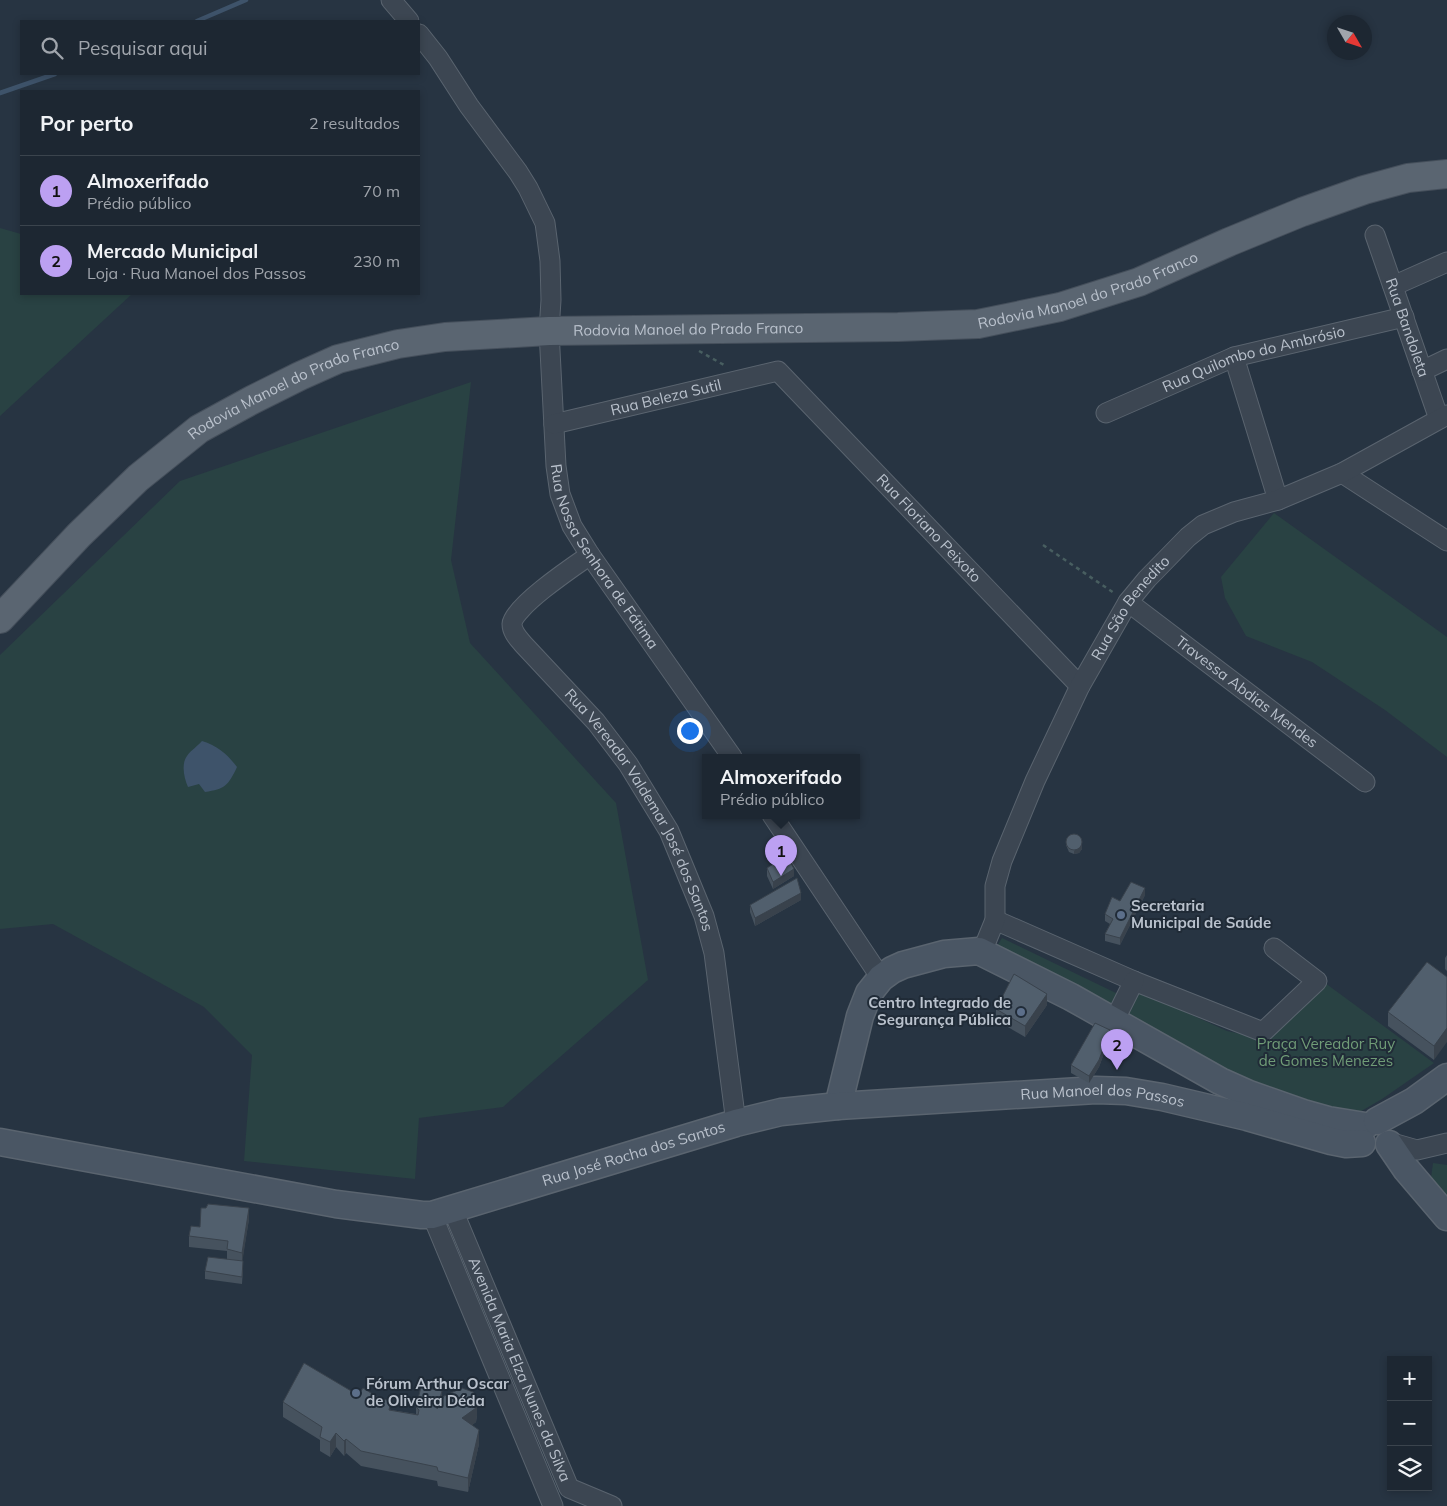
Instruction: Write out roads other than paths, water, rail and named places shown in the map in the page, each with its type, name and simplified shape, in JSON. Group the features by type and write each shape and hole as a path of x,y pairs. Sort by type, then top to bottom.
{"main road":[{"name":"Rodovia Manoel do Prado Franco","path":"0,619 79,535 138,478 199,429 252,400 338,359 398,344 445,337 549,331 898,327 978,324 1060,307 1139,282 1302,212 1364,190 1408,178 1447,174"}],"street":[{"path":"391,0 408,20"},
{"name":"Rua Nossa Senhora de Fátima","path":"420,35 518,172 545,223 550,261 551,300 549,331 556,466 560,494 572,526 590,555 730,754"},
{"name":"Rua Bandoleta","path":"1375,235 1422,371 1443,417"},
{"path":"1392,286 1447,262"},
{"name":"Rua Quilombo do Ambrósio","path":"1106,413 1234,358 1404,317"},
{"path":"1234,358 1278,500"},
{"path":"1422,371 1447,360"},
{"name":"Rua Beleza Sutil","path":"554,424 778,370"},
{"name":"Rua Floriano Peixoto","path":"778,370 1080,686"},
{"name":"Rua São Benedito","path":"979,951 986,942 995,920 995,886 1002,861 1035,782 1080,686 1128,602 1147,579 1167,557 1203,525 1234,512 1278,500 1342,473 1443,417"},
{"path":"1342,473 1447,541"},
{"name":"Rua Vereador Valdemar José dos Santos","path":"590,555 533,597 520,609 512,623 513,630 523,644 602,729 628,764 669,831 704,916 714,953 736,1123"},
{"name":"Travessa Abdias Mendes","path":"1128,602 1365,782"},
{"path":"775,819 881,978"},
{"path":"995,920 1134,981 1263,1032 1317,981 1274,948"},
{"path":"838,1106 860,1016 869,993 881,978 903,965 944,954 979,951 1070,997 1220,1081 1249,1094 1378,1137"},
{"path":"1114,1021 1134,981"},
{"path":"1378,1137 1414,1101 1447,1078"},
{"name":"Rua Manoel dos Passos","path":"838,1106 1096,1090 1162,1097 1346,1144 1378,1137"},
{"name":"Rua José Rocha dos Santos","path":"442,1211 736,1123 781,1112 838,1106"},
{"path":"1378,1137 1387,1162 1397,1167 1447,1143"},
{"path":"0,1142 336,1204 410,1214 442,1211"},
{"path":"1412,1159 1447,1158"},
{"path":"1412,1159 1447,1217"},
{"name":"Avenida Maria Elza Nunes da Silva","path":"442,1211 552,1506"},
{"name":"Avenida Maria Elza Nunes da Silva","path":"442,1211 569,1488 612,1506"}],"water":[{"path":"202,741 222,751 237,767 225,786 217,790 205,792 199,784 188,787 185,779 185,759"}],"waterway":[{"path":"199,20 246,0"},
{"path":"0,93 52,75"}],"place":[{"name":"Almoxerifado","path":"781,876"},
{"name":"Secretaria Municipal de Saúde","path":"1121,915"},
{"name":"Centro Integrado de Segurança Pública","path":"1021,1012"},
{"name":"Mercado Municipal","path":"1117,1070"},
{"name":"Fórum Arthur Oscar de Oliveira Déda","path":"356,1393"}],"park label":[{"name":"Praça Vereador Ruy de Gomes Menezes","path":"1326,1052"}]}
